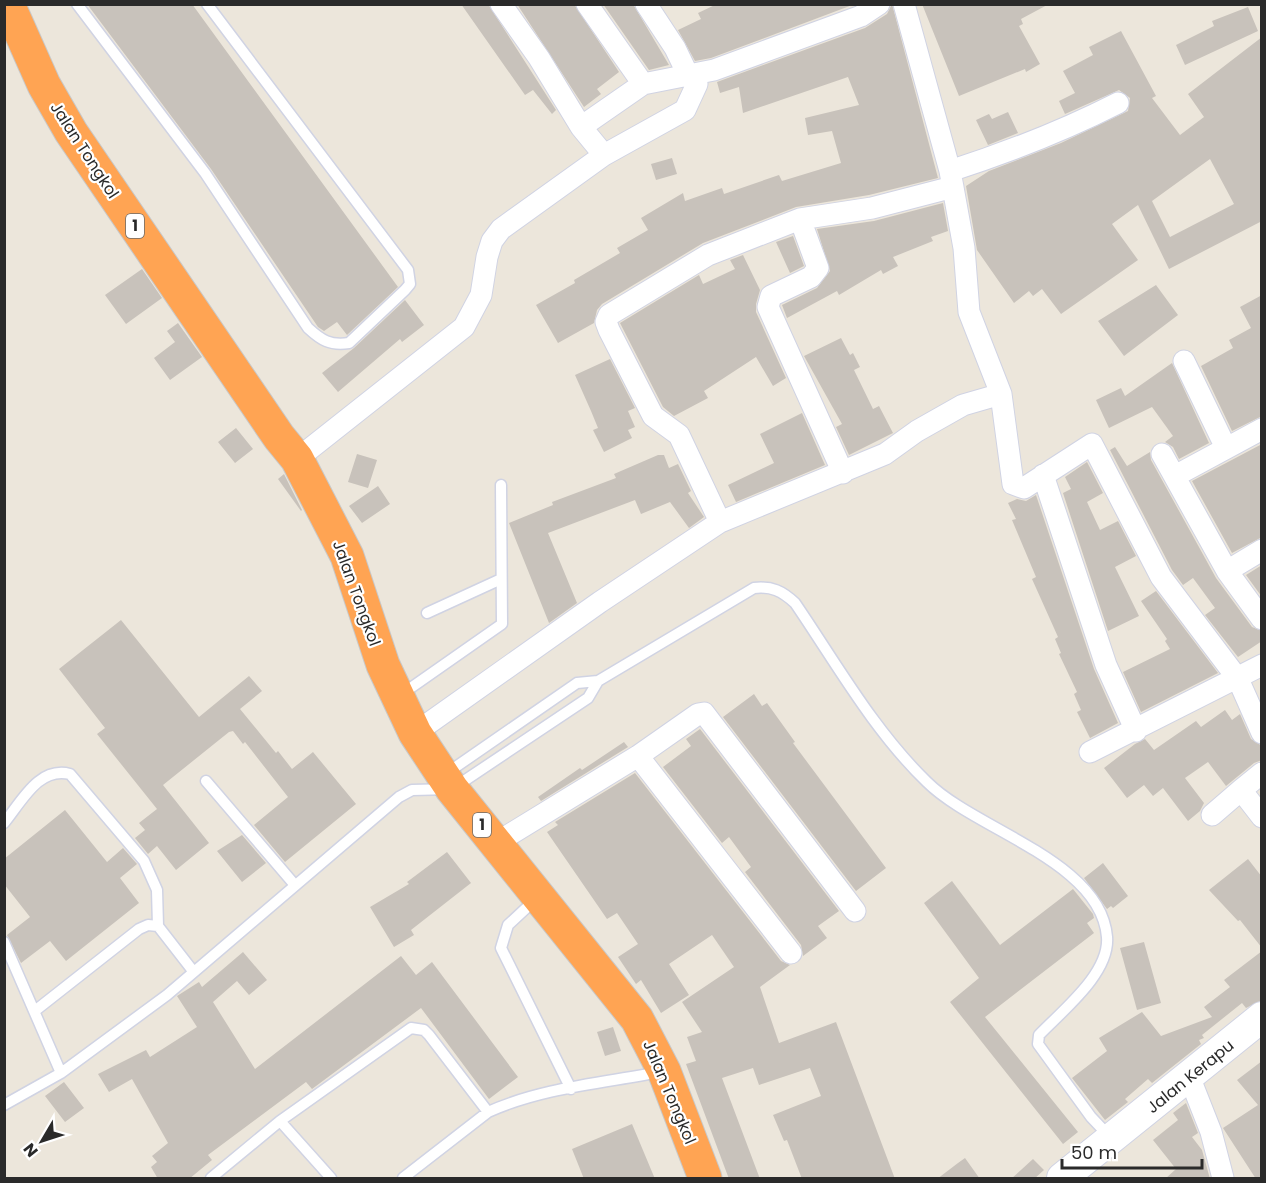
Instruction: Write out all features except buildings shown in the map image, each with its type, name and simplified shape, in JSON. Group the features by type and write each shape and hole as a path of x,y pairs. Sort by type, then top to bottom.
{"highway":[{"name":"Jalan Tongkol","path":"8,4 44,85 71,132 289,450 347,556 383,665 397,698 444,784 496,843 638,1019 664,1071 705,1179"}],"main road":[{"name":"Jalan Kerapu","path":"1062,1179 1262,1017"}],"street":[{"path":"501,4 539,58 581,127 604,154"},
{"path":"586,4 643,84"},
{"path":"289,450 464,327 481,295 487,257 492,241 501,229 604,154 685,110 692,90 675,48 646,4"},
{"path":"581,127 643,84 656,80 692,90 809,36 861,16 879,4"},
{"path":"904,4 952,179 964,248 969,312 1001,394 1013,484 1019,489 1024,488 1092,444 1161,577 1238,679 1262,734"},
{"path":"720,522 679,435 652,416 606,322 609,315 708,255 800,219 872,208 952,179 1071,127 1118,103"},
{"path":"800,219 818,268 811,277 771,296 768,307 843,473"},
{"path":"1184,361 1226,448"},
{"path":"415,733 600,602 720,522 885,454 917,431 963,405 1001,394"},
{"path":"1174,476 1262,429"},
{"path":"1162,454 1227,571 1262,619"},
{"path":"1043,475 1106,665 1136,730"},
{"path":"1227,571 1262,550"},
{"path":"1090,752 1262,665"},
{"path":"496,843 638,756 698,714 704,713 709,716 855,911"},
{"path":"638,756 791,953"},
{"path":"1212,815 1262,773"},
{"path":"1241,790 1262,817"},
{"path":"1189,1076 1211,1131 1223,1179"}],"lane":[{"path":"77,4 205,173 308,328 322,341 336,345 349,343 410,284 408,270 207,4"},
{"path":"397,698 501,624 499,580 501,485"},
{"path":"427,613 499,580"},
{"path":"444,784 577,683 597,681 754,588 768,586 782,591 795,603 860,700 927,782 956,806 1055,865 1081,885 1101,913 1107,937 1106,956 1098,972 1039,1035 1038,1044 1091,1117 1111,1139"},
{"path":"4,1105 61,1072 167,995 294,884 399,797 412,790 444,784 588,698 597,681"},
{"path":"4,823 40,779 60,772 70,774 144,861 157,890 160,907 158,926 193,971"},
{"path":"206,781 294,884"},
{"path":"539,896 508,925 501,948 571,1089"},
{"path":"36,1010 139,929 148,925 158,926"},
{"path":"4,942 36,1010 61,1072"},
{"path":"211,1179 280,1121 411,1028 424,1030 429,1035 488,1112"},
{"path":"403,1179 488,1112 529,1096 664,1071"},
{"path":"280,1121 331,1179"}]}
